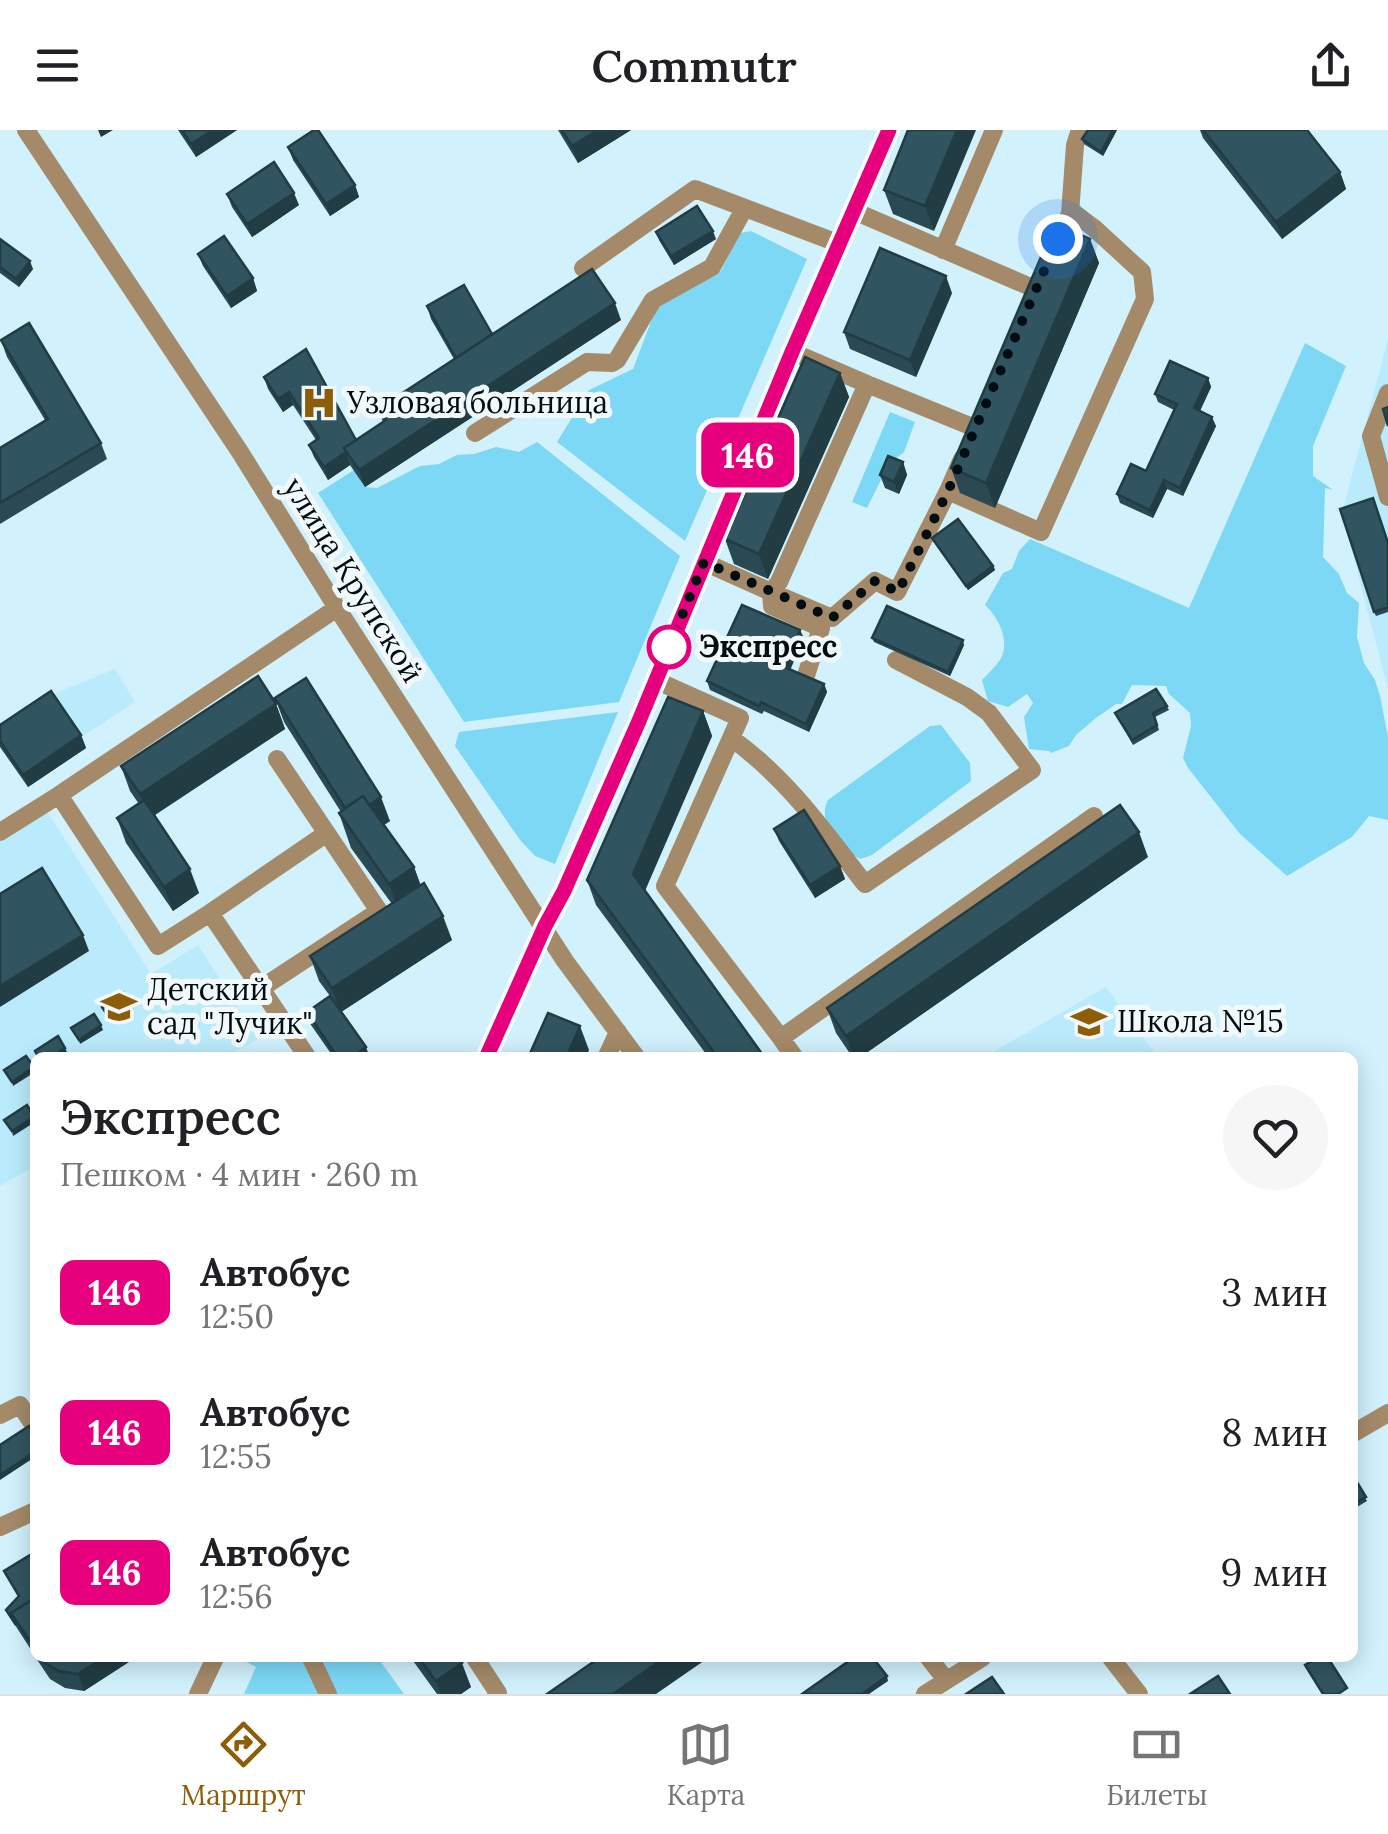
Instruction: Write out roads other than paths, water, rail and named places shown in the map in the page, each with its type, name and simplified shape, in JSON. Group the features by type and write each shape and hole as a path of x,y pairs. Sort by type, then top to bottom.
{"street":[{"name":"улица Крупской","path":"26,130 240,452 566,960 632,1052"},
{"path":"489,1052 564,891 889,130"},
{"path":"943,250 994,130"},
{"path":"854,211 943,250 1032,298 1070,214 1075,145 1080,130"},
{"path":"582,268 696,189 840,244"},
{"path":"475,433 587,362 618,360 653,300 712,267 744,209"},
{"path":"948,491 1041,532 1145,299 1142,272 1094,228 1071,211 1070,214"},
{"path":"704,562 832,618 875,581 898,592 979,419 867,384 792,352"},
{"path":"804,682 821,628 772,606 771,592 779,582 867,384"},
{"path":"1388,393 1371,436 1388,497"},
{"path":"0,832 337,608"},
{"path":"731,738 794,793 865,884 1032,770 989,713 968,697 896,660"},
{"path":"655,680 740,718 664,886 791,1052"},
{"path":"260,989 379,911 277,759"},
{"path":"58,795 158,946 327,833"},
{"path":"782,1038 1094,816"},
{"path":"210,914 304,1052"},
{"path":"609,1052 618,1032"},
{"path":"0,1415 20,1405 30,1420"},
{"path":"1358,1430 1388,1412"},
{"path":"0,1527 30,1513"},
{"path":"198,1694 213,1662"},
{"path":"313,1662 328,1694"},
{"path":"478,1662 496,1694"},
{"path":"932,1662 946,1680"},
{"path":"926,1694 975,1662"},
{"path":"1113,1662 1139,1694"}],"place":[{"name":"Узловая больница","path":"319,403"},
{"name":"Экспресс","path":"669,647"},
{"name":"Детский сад \"Лучик\"","path":"119,1007"},
{"name":"Школа №15","path":"1089,1022"}]}
